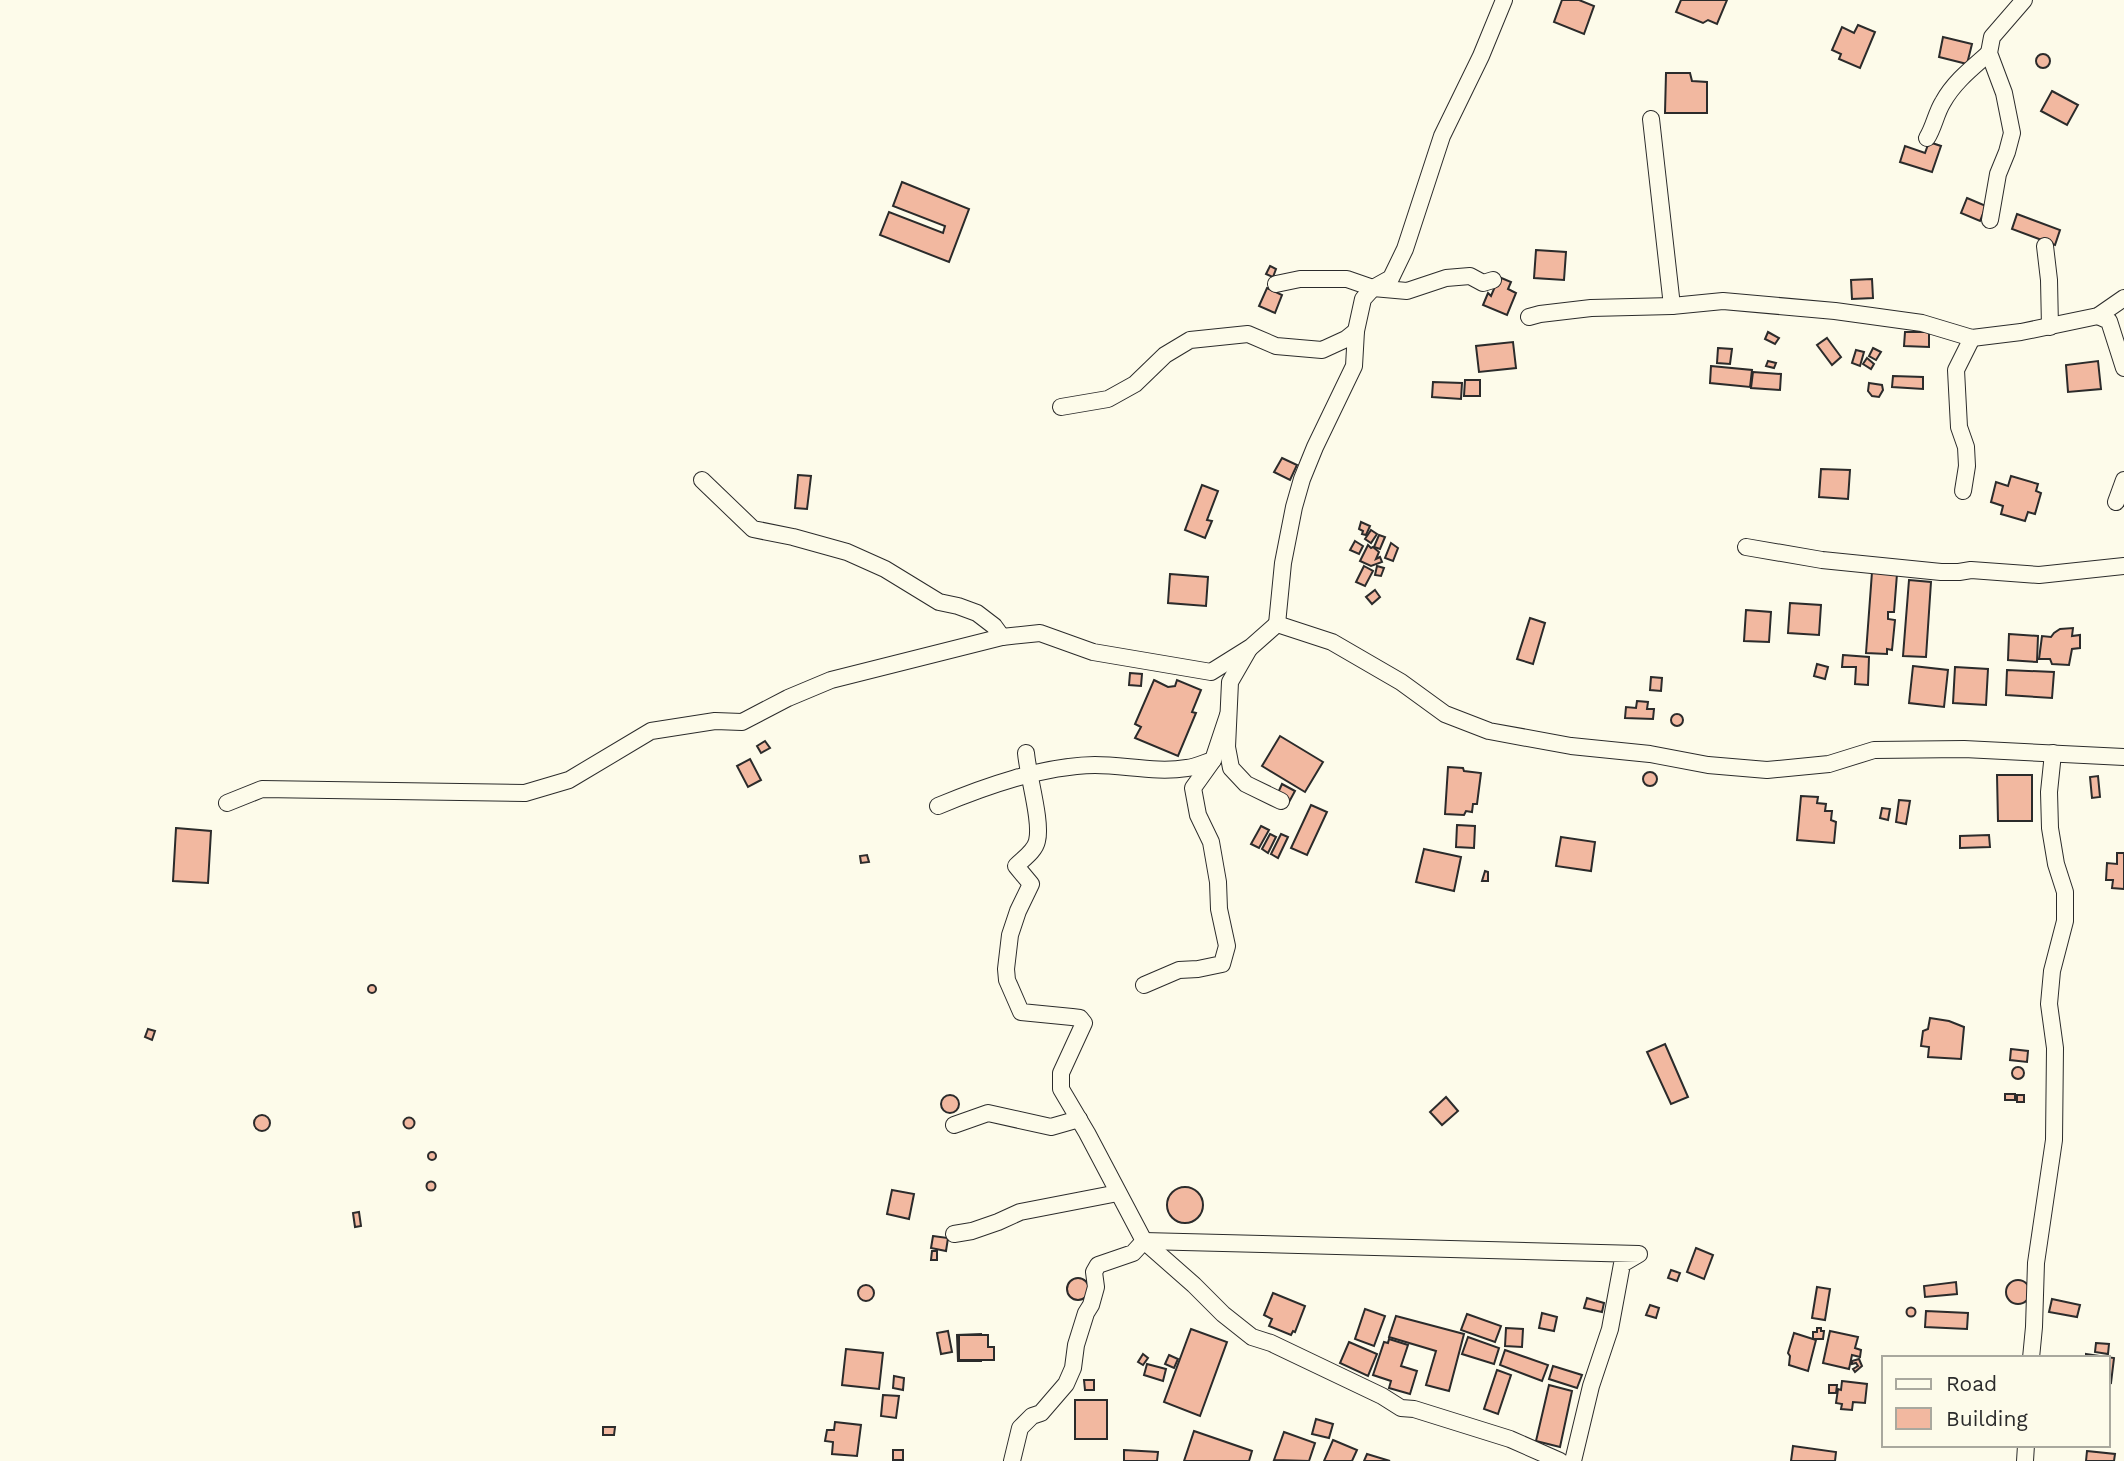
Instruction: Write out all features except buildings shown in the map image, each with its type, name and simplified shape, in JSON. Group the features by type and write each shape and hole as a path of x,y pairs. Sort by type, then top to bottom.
{"street":[{"path":"227,803 262,789 525,793 569,780 651,731 715,721 742,722 831,680 1002,637 1040,634 1093,652 1212,672 1251,647 1277,624 1283,563 1294,507 1315,447 1354,366 1356,331 1363,299 1373,288 1391,278 1405,249 1442,136 1481,56 1503,0"},
{"path":"1990,220 1997,174 2012,133 2004,93 1989,53 1992,37 2024,0"},
{"path":"1927,138 1942,103 1956,83 1989,53"},
{"path":"1651,119 1672,306"},
{"path":"2045,246 2050,327"},
{"path":"1276,284 1300,279 1347,279 1373,288 1407,291 1446,278 1470,276 1483,283 1493,281"},
{"path":"1529,317 1591,308 1672,306 1723,301 1798,307 1922,323 1972,338 2050,327 2098,316 2124,298"},
{"path":"2098,316 2109,321 2124,368"},
{"path":"1061,407 1108,399 1136,384 1165,355 1190,340 1248,334 1276,346 1322,350 1346,340 1356,331"},
{"path":"1963,492 1966,447 1959,427 1956,370 1972,338"},
{"path":"702,480 753,529 847,552 885,569 939,602 977,614 1002,637"},
{"path":"2116,502 2124,480"},
{"path":"1746,547 1822,560 1941,572 1971,570 2039,575 2124,566"},
{"path":"1277,624 1332,642 1401,682 1445,714 1489,731 1571,746 1767,770 1829,764 1874,750 1964,749 2124,757"},
{"path":"1251,647 1230,682 1227,747 1231,768 1246,784 1281,801"},
{"path":"1144,985 1179,970 1222,964 1227,946 1219,909 1218,882 1211,842 1198,815 1193,788 1213,760 1228,715"},
{"path":"1026,753 1038,824 1037,843 1016,866 1031,884 1010,935 1007,980 1021,1012 1080,1018 1084,1023 1061,1073 1061,1089 1144,1241 1252,1337 1382,1396 1401,1408 1414,1409 1510,1439 1560,1461"},
{"path":"2031,1356 2036,1263 2054,1140 2055,1048 2049,1004 2052,971 2065,921 2065,892 2056,864 2050,828 2049,792 2053,753"},
{"path":"938,806 967,793 1048,771 1093,765 1158,770 1188,768 1213,760"},
{"path":"954,1125 988,1113 1051,1127 1079,1119"},
{"path":"954,1234 972,1231 1020,1212 1118,1193"},
{"path":"1013,1461 1020,1428 1032,1416 1041,1413 1066,1384 1073,1368 1076,1345 1094,1296 1094,1272 1098,1265 1133,1254 1144,1241"},
{"path":"1144,1241 1639,1254 1622,1264 1610,1329 1591,1386 1573,1461"}]}
